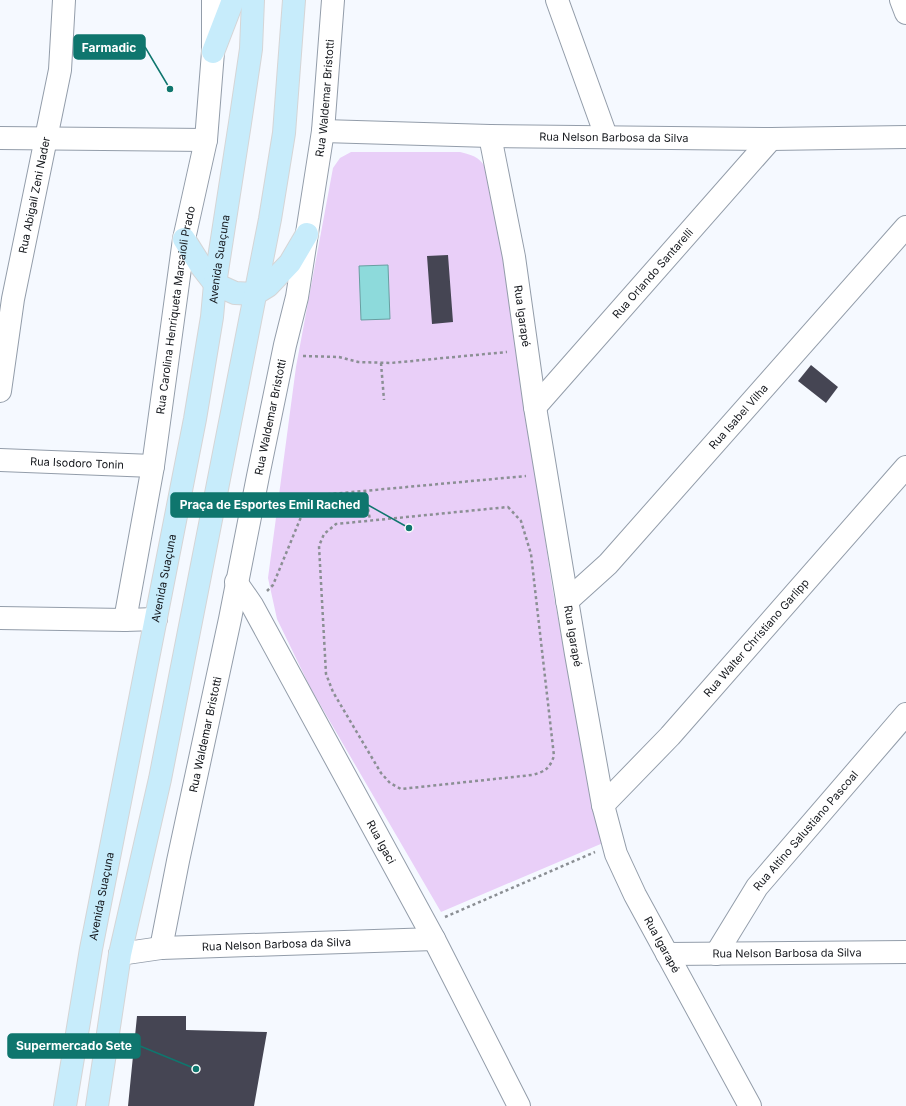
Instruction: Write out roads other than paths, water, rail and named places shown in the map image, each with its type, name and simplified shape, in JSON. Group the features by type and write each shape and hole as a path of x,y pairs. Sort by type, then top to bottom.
{"main road":[{"path":"213,52 233,0"},
{"name":"Avenida Suaçuna","path":"65,1106 91,949 195,419 212,317 215,284 251,49 253,0"},
{"path":"97,1106 120,954 160,778 270,219 284,133 294,0"},
{"path":"184,239 201,266 215,284 235,293 255,294 268,286 290,263 307,234"}],"street":[{"name":"Rua Abigail Zeni Nader","path":"0,391 7,300 46,138 60,70 64,0"},
{"name":"Rua Carolina Henriqueta Marsaioli Prado","path":"125,620 153,466 184,239 206,140 213,52 213,0"},
{"name":"Rua Waldemar Bristotti","path":"161,948 230,619 236,582 283,355 297,297 323,131 333,0"},
{"path":"557,0 606,136"},
{"path":"901,0 906,13"},
{"name":"Rua Nelson Barbosa da Silva","path":"323,131 490,136 606,136 771,139 906,137"},
{"name":"Rua Igarapé","path":"490,136 514,257 535,407 567,601 603,805 616,854 635,895 750,1106"},
{"path":"0,138 206,140"},
{"name":"Rua Orlando Santarelli","path":"535,407 771,139"},
{"name":"Rua Isabel Vilha","path":"567,601 608,564 906,227"},
{"name":"Rua Isodoro Tonin","path":"0,460 153,466"},
{"name":"Rua Walter Christiano Garlipp","path":"603,805 670,736 906,467"},
{"name":"Rua Igaci","path":"236,582 252,605 430,932 519,1106"},
{"path":"0,618 156,619"},
{"name":"Rua Altino Salustiano Pascoal","path":"716,954 757,887 906,714"},
{"name":"Rua Nelson Barbosa da Silva","path":"120,954 161,948 430,932"},
{"name":"Rua Nelson Barbosa da Silva","path":"667,954 906,952"}],"water":[{"path":"388,265 390,319 361,320 359,266"}],"place":[{"name":"Farmadic","path":"170,89"},
{"name":"Praça de Esportes Emil Rached","path":"409,528"},
{"name":"Supermercado Sete","path":"196,1069"}]}
